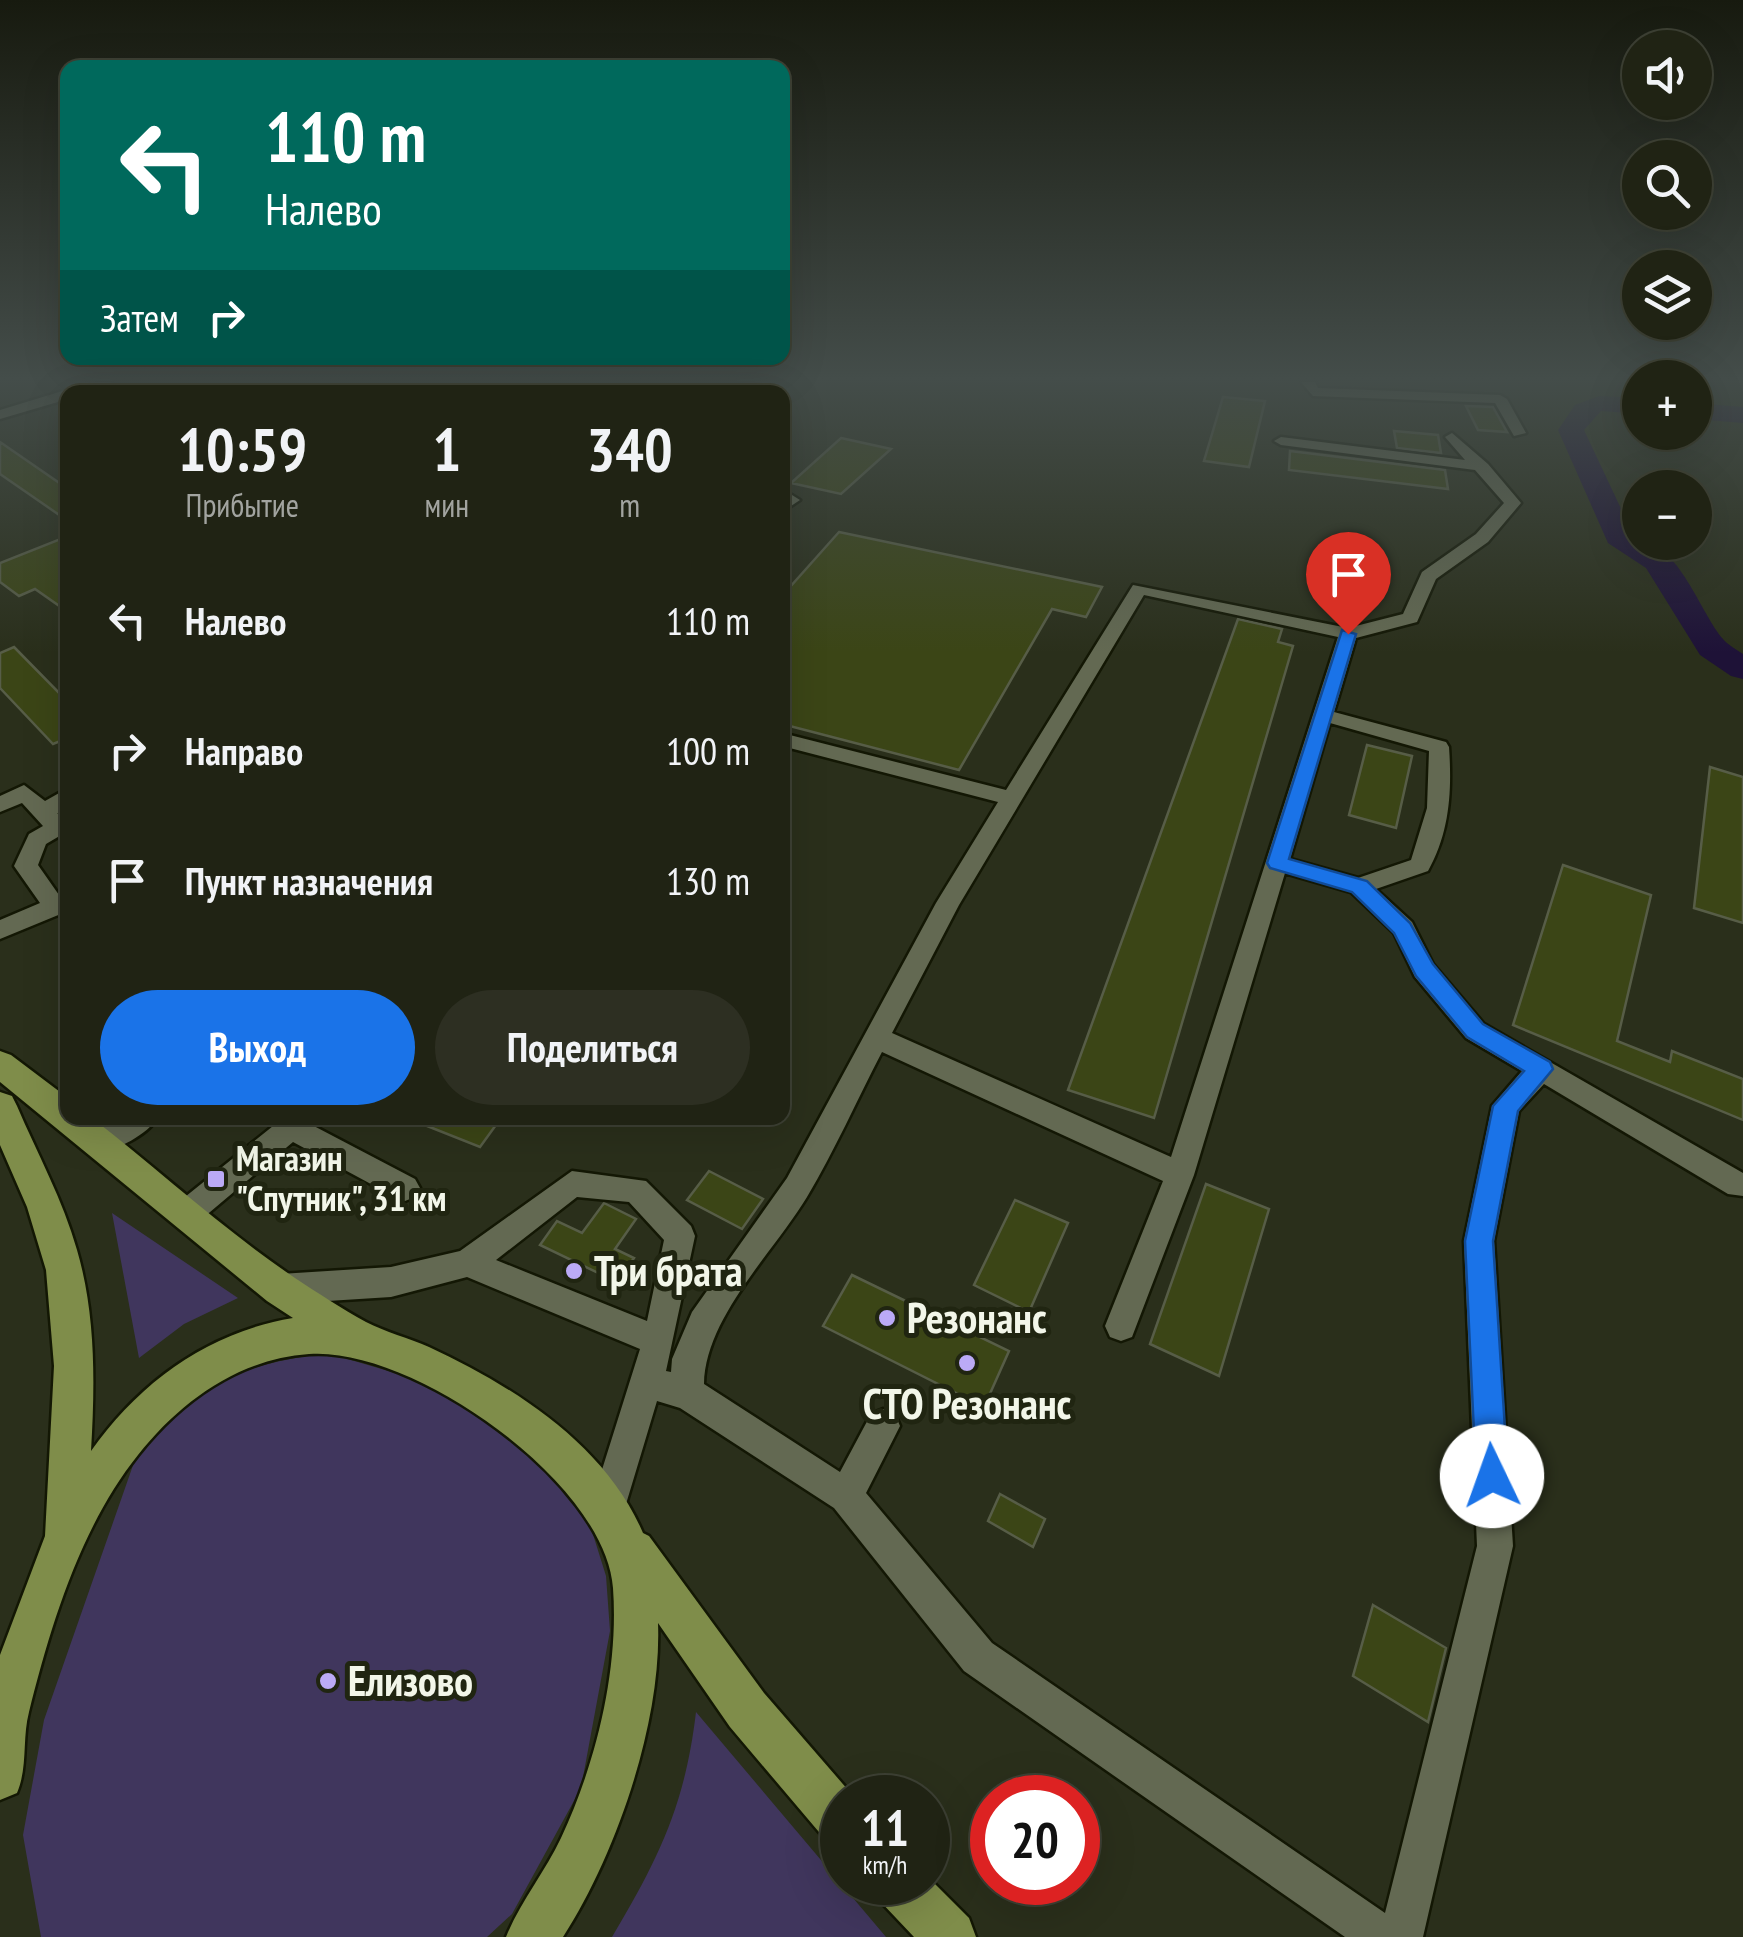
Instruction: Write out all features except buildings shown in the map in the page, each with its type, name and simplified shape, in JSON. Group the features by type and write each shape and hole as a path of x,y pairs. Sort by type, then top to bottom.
{"main road":[{"path":"0,1064 60,1111"},
{"path":"0,1106 45,1210 64,1271 74,1394 64,1535 2,1722 0,1776"},
{"path":"78,1125 280,1289 359,1339 422,1362 503,1408 545,1439 607,1512 747,1710 820,1795"},
{"path":"64,1535 130,1433 180,1381 234,1352 277,1339 313,1334 359,1339"},
{"path":"532,1937 578,1862 612,1767 624,1719 634,1658 635,1587 625,1542 607,1512"},
{"path":"919,1905 950,1937"}],"street":[{"path":"687,1393 688,1359 703,1322 797,1188 948,903 1139,590 1348,634 1411,618 1428,576 1482,538 1513,503 1487,472"},
{"path":"1121,1326 1180,1175 1348,634"},
{"path":"1322,715 1439,747 1441,779 1431,846 1420,865 1359,886"},
{"path":"790,741 1010,798"},
{"path":"0,805 24,792 60,829 37,839 26,866 60,903"},
{"path":"1277,863 1359,886 1402,928 1424,970 1475,1031 1738,1185"},
{"path":"0,930 60,904"},
{"path":"878,1038 1180,1175"},
{"path":"1401,1937 1495,1546 1479,1241 1506,1106 1541,1069"},
{"path":"98,1142 129,1125"},
{"path":"186,1214 292,1125"},
{"path":"301,1125 405,1188"},
{"path":"280,1289 391,1282 468,1263 572,1184 636,1190 680,1236 659,1341 607,1512"},
{"path":"468,1263 659,1341"},
{"path":"646,1382 687,1393 846,1496 978,1657 1382,1937"},
{"path":"846,1496 884,1426"}],"shaded area":[{"path":"112,1213 238,1298 184,1324 139,1358"},
{"path":"327,1353 409,1377 469,1407 543,1463 591,1528 606,1576 610,1631 581,1788 512,1914 487,1937 41,1937 23,1835 44,1720 138,1451 180,1408 222,1381 269,1364"},
{"path":"696,1712 820,1859 820,1905 859,1905 886,1937 612,1937 668,1830"}],"waterway":[{"path":"1590,472 1619,537 1658,562 1712,648 1743,669"}],"place":[{"name":"Магазин \"Спутник\", 31 км","path":"216,1179"},
{"name":"Три брата","path":"574,1271"},
{"name":"Резонанс","path":"887,1318"},
{"name":"СТО Резонанс","path":"967,1363"},
{"name":"Елизово","path":"328,1681"}],"route":[{"path":"1348,634 1277,863 1359,886 1402,928 1424,970 1475,1031 1541,1069 1506,1106 1479,1241 1492,1476"}]}
